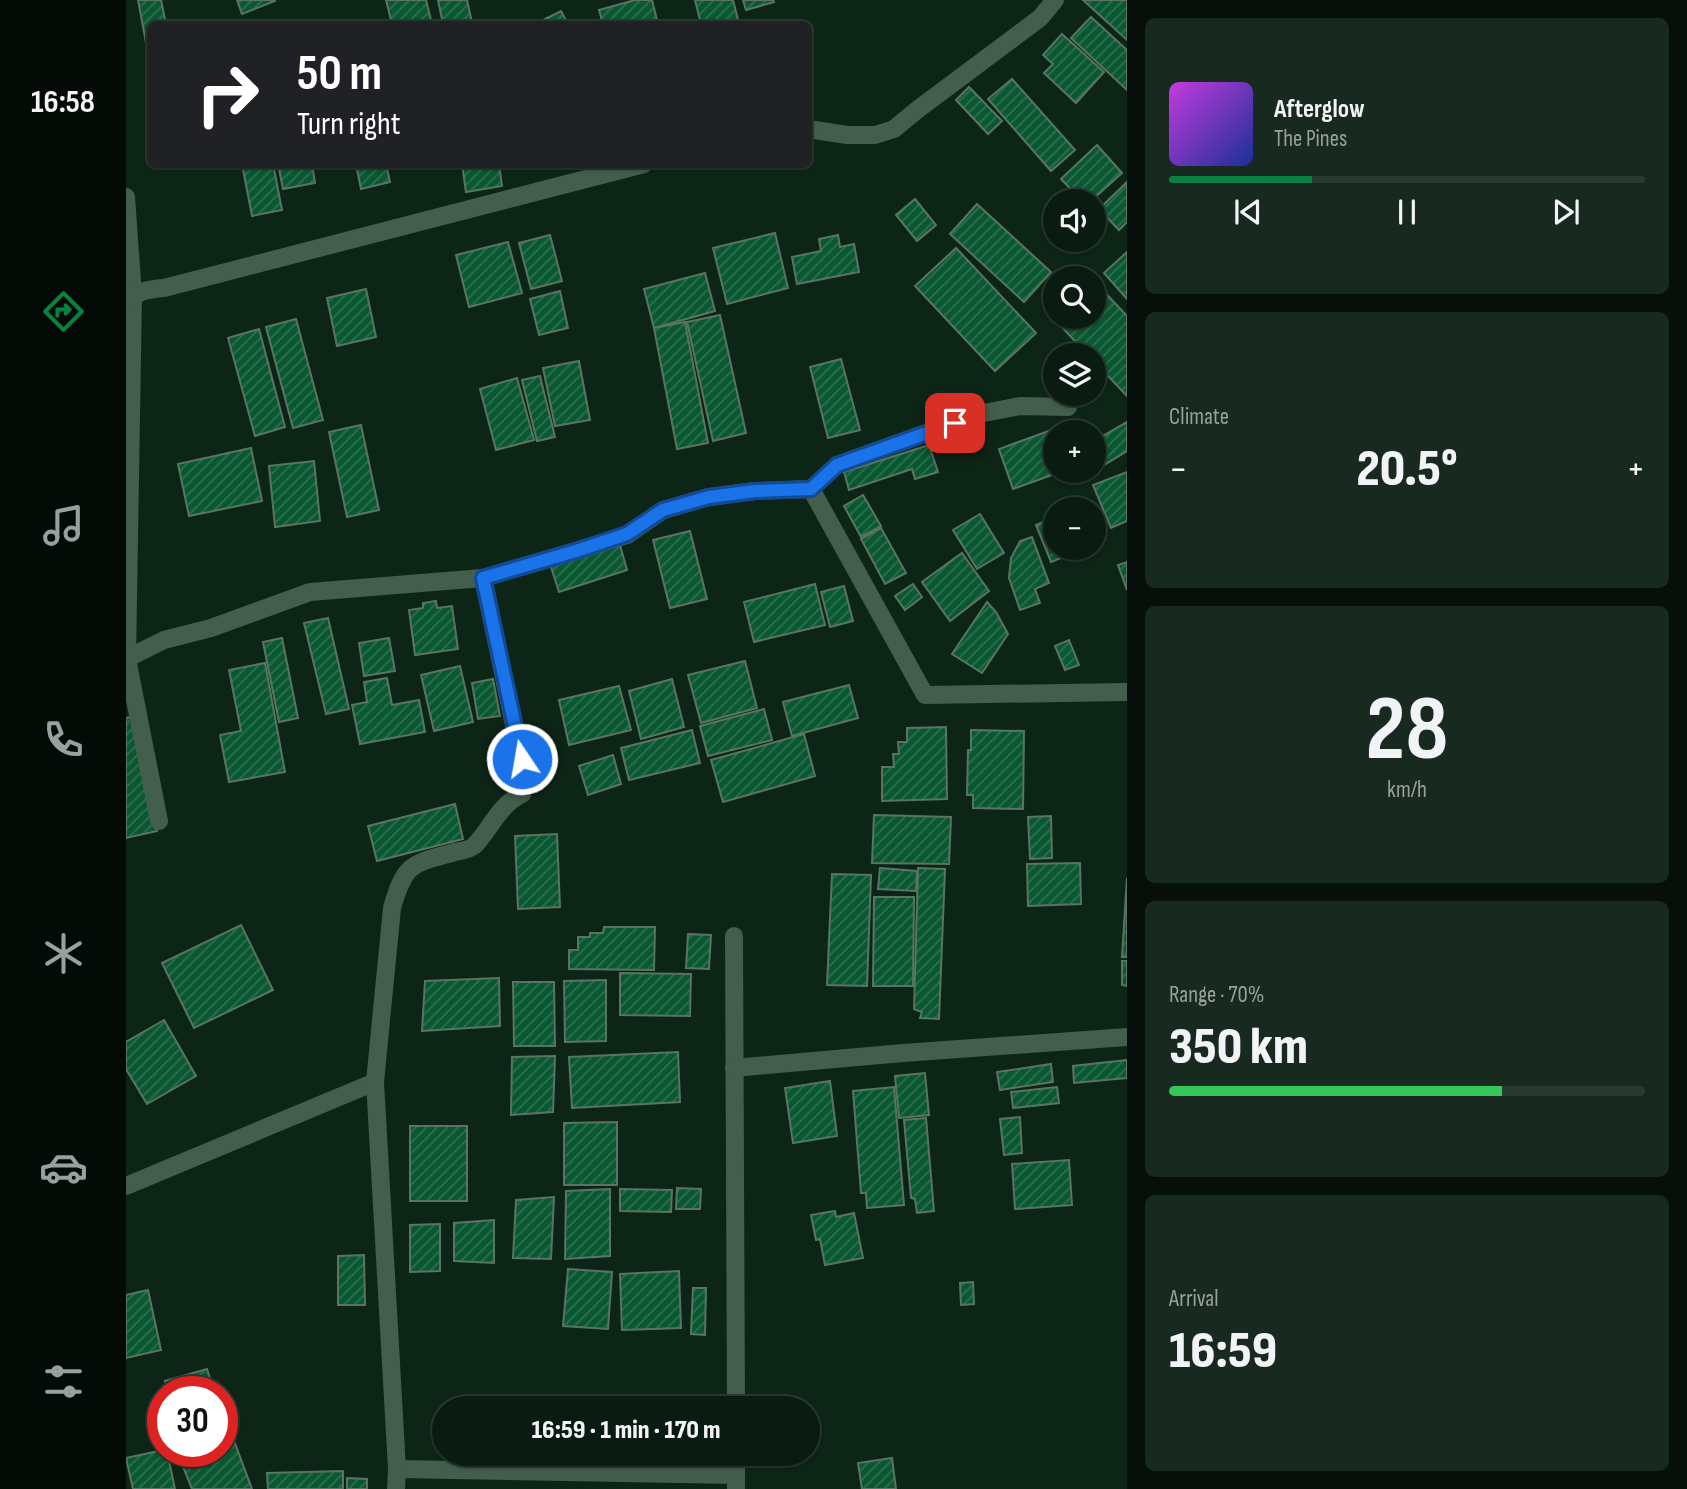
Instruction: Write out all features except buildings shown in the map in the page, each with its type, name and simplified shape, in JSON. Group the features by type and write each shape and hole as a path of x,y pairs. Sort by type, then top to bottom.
{"street":[{"path":"812,129 847,135 875,135 894,129 1040,18 1055,0"},
{"path":"129,299 149,289 628,168"},
{"path":"126,197 129,299 127,659 159,821"},
{"path":"127,659 164,640 211,628 310,592 483,578 627,534 663,510 709,497 755,491 811,489 837,465 979,414 1020,406 1068,407"},
{"path":"811,489 925,695 1127,692"},
{"path":"396,1489 375,1082 392,908 405,873 418,863 473,847 511,799 522,794 525,777 483,578"},
{"path":"734,936 736,1396"},
{"path":"734,1069 903,1052 1127,1037"},
{"path":"126,1186 375,1082"},
{"path":"397,1469 736,1482"}],"route":[{"path":"522,759 483,578 627,534 663,510 709,497 755,491 811,489 837,465 955,423"}]}
